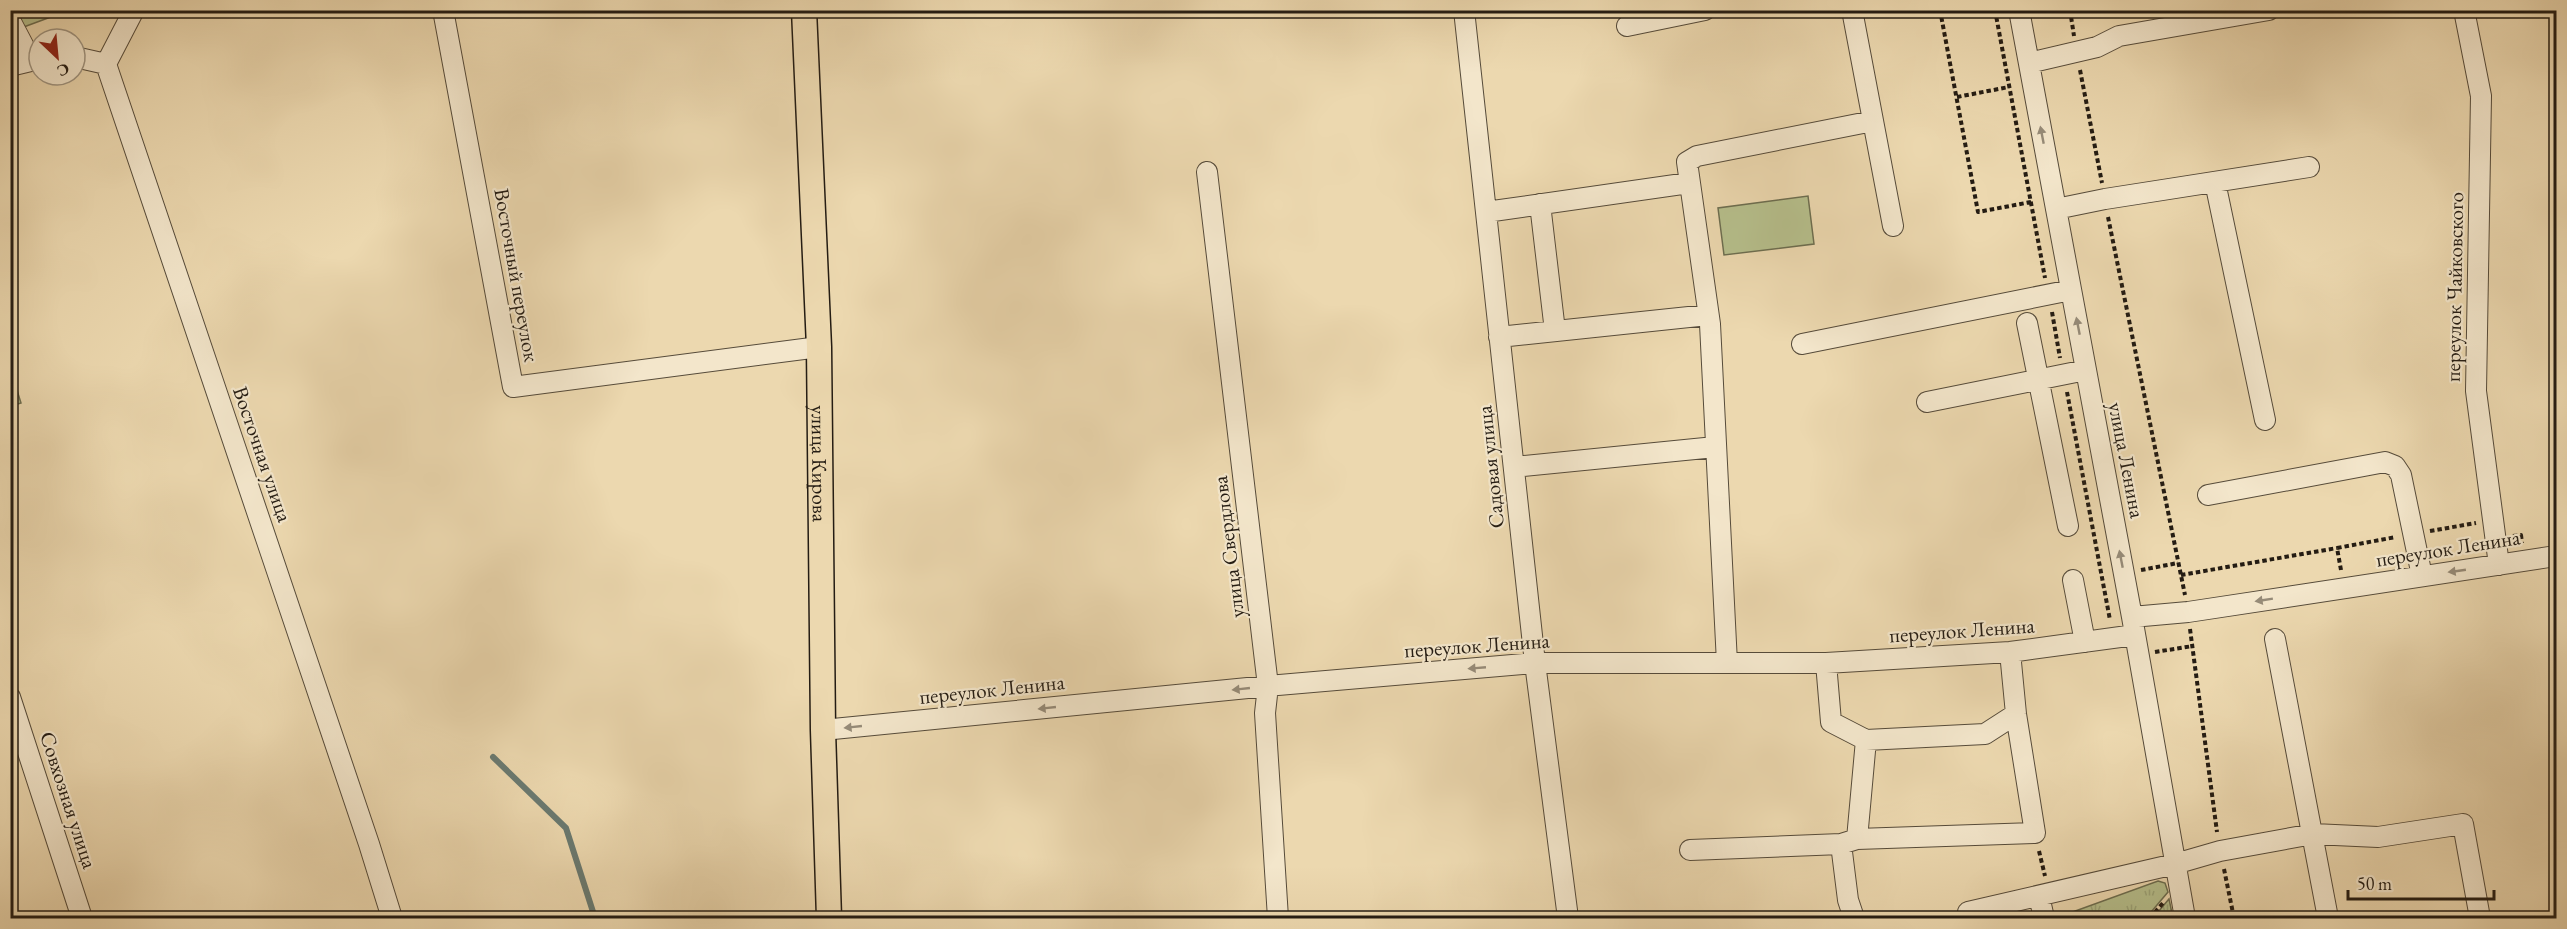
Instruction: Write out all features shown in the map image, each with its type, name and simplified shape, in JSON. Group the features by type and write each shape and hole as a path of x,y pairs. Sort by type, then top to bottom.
{"main road":[{"name":"улица Кирова","path":"804,10 819,347 823,730 829,918"}],"street":[{"path":"87,60 106,64 134,10"},
{"name":"Восточный переулок","path":"443,10 513,387 819,347"},
{"name":"Садовая улица","path":"1464,10 1535,663 1568,918"},
{"path":"1627,26 1705,10"},
{"path":"1852,10 1893,226"},
{"name":"улица Ленина","path":"2019,10 2185,918"},
{"path":"2028,63 2097,47 2119,36 2269,10"},
{"name":"переулок Чайковского","path":"2464,10 2481,96 2476,392 2499,565"},
{"path":"10,20 27,47"},
{"path":"10,66 27,61"},
{"name":"Восточная улица","path":"106,64 392,918"},
{"path":"1727,663 1708,315 1687,162 1697,156 1873,121"},
{"path":"2056,209 2105,199 2309,167"},
{"name":"улица Свердлова","path":"1207,172 1268,686 1265,713 1278,918"},
{"path":"2216,182 2265,420"},
{"path":"1486,212 1689,183"},
{"path":"1540,204 1555,331"},
{"path":"1802,344 2071,290"},
{"path":"1499,337 1708,315"},
{"path":"2027,323 2068,526"},
{"path":"1927,402 2086,370"},
{"path":"1514,467 1715,447"},
{"path":"2208,495 2385,462 2395,466 2401,475 2422,576"},
{"name":"переулок Ленина","path":"823,730 1268,686 1535,663 1826,663 2010,652 2114,638 2133,626 2188,612 2556,556"},
{"path":"2073,580 2085,642"},
{"path":"2275,639 2328,918"},
{"path":"1690,850 2036,833 2016,714 2010,652"},
{"path":"1826,663 1831,722 1866,740 1985,734 2016,714"},
{"name":"Совхозная улица","path":"10,697 82,918"},
{"path":"1854,918 1848,900 1849,842 1866,740"},
{"path":"1969,918 1968,912 2175,864 2220,851 2313,834 2378,837 2463,824 2480,918"},
{"path":"2044,895 2044,918"}],"path":[{"path":"1940,10 1978,212 2031,202"},
{"path":"1995,10 2114,638"},
{"path":"2070,10 2105,199 2188,612 2220,851 2234,918"},
{"path":"1956,97 2009,87"},
{"path":"2181,575 2337,548"},
{"path":"2036,833 2044,895"}],"green space":[{"path":"13,11 67,11 21,28"},
{"path":"1808,196 1814,244 1724,255 1718,208"},
{"path":"11,371 21,403 10,406"},
{"path":"2158,881 2165,883 2168,892 2146,918 2056,918"},
{"path":"2169,899 2173,918 2153,918"}],"waterway":[{"path":"493,757 566,828 595,918"}]}
